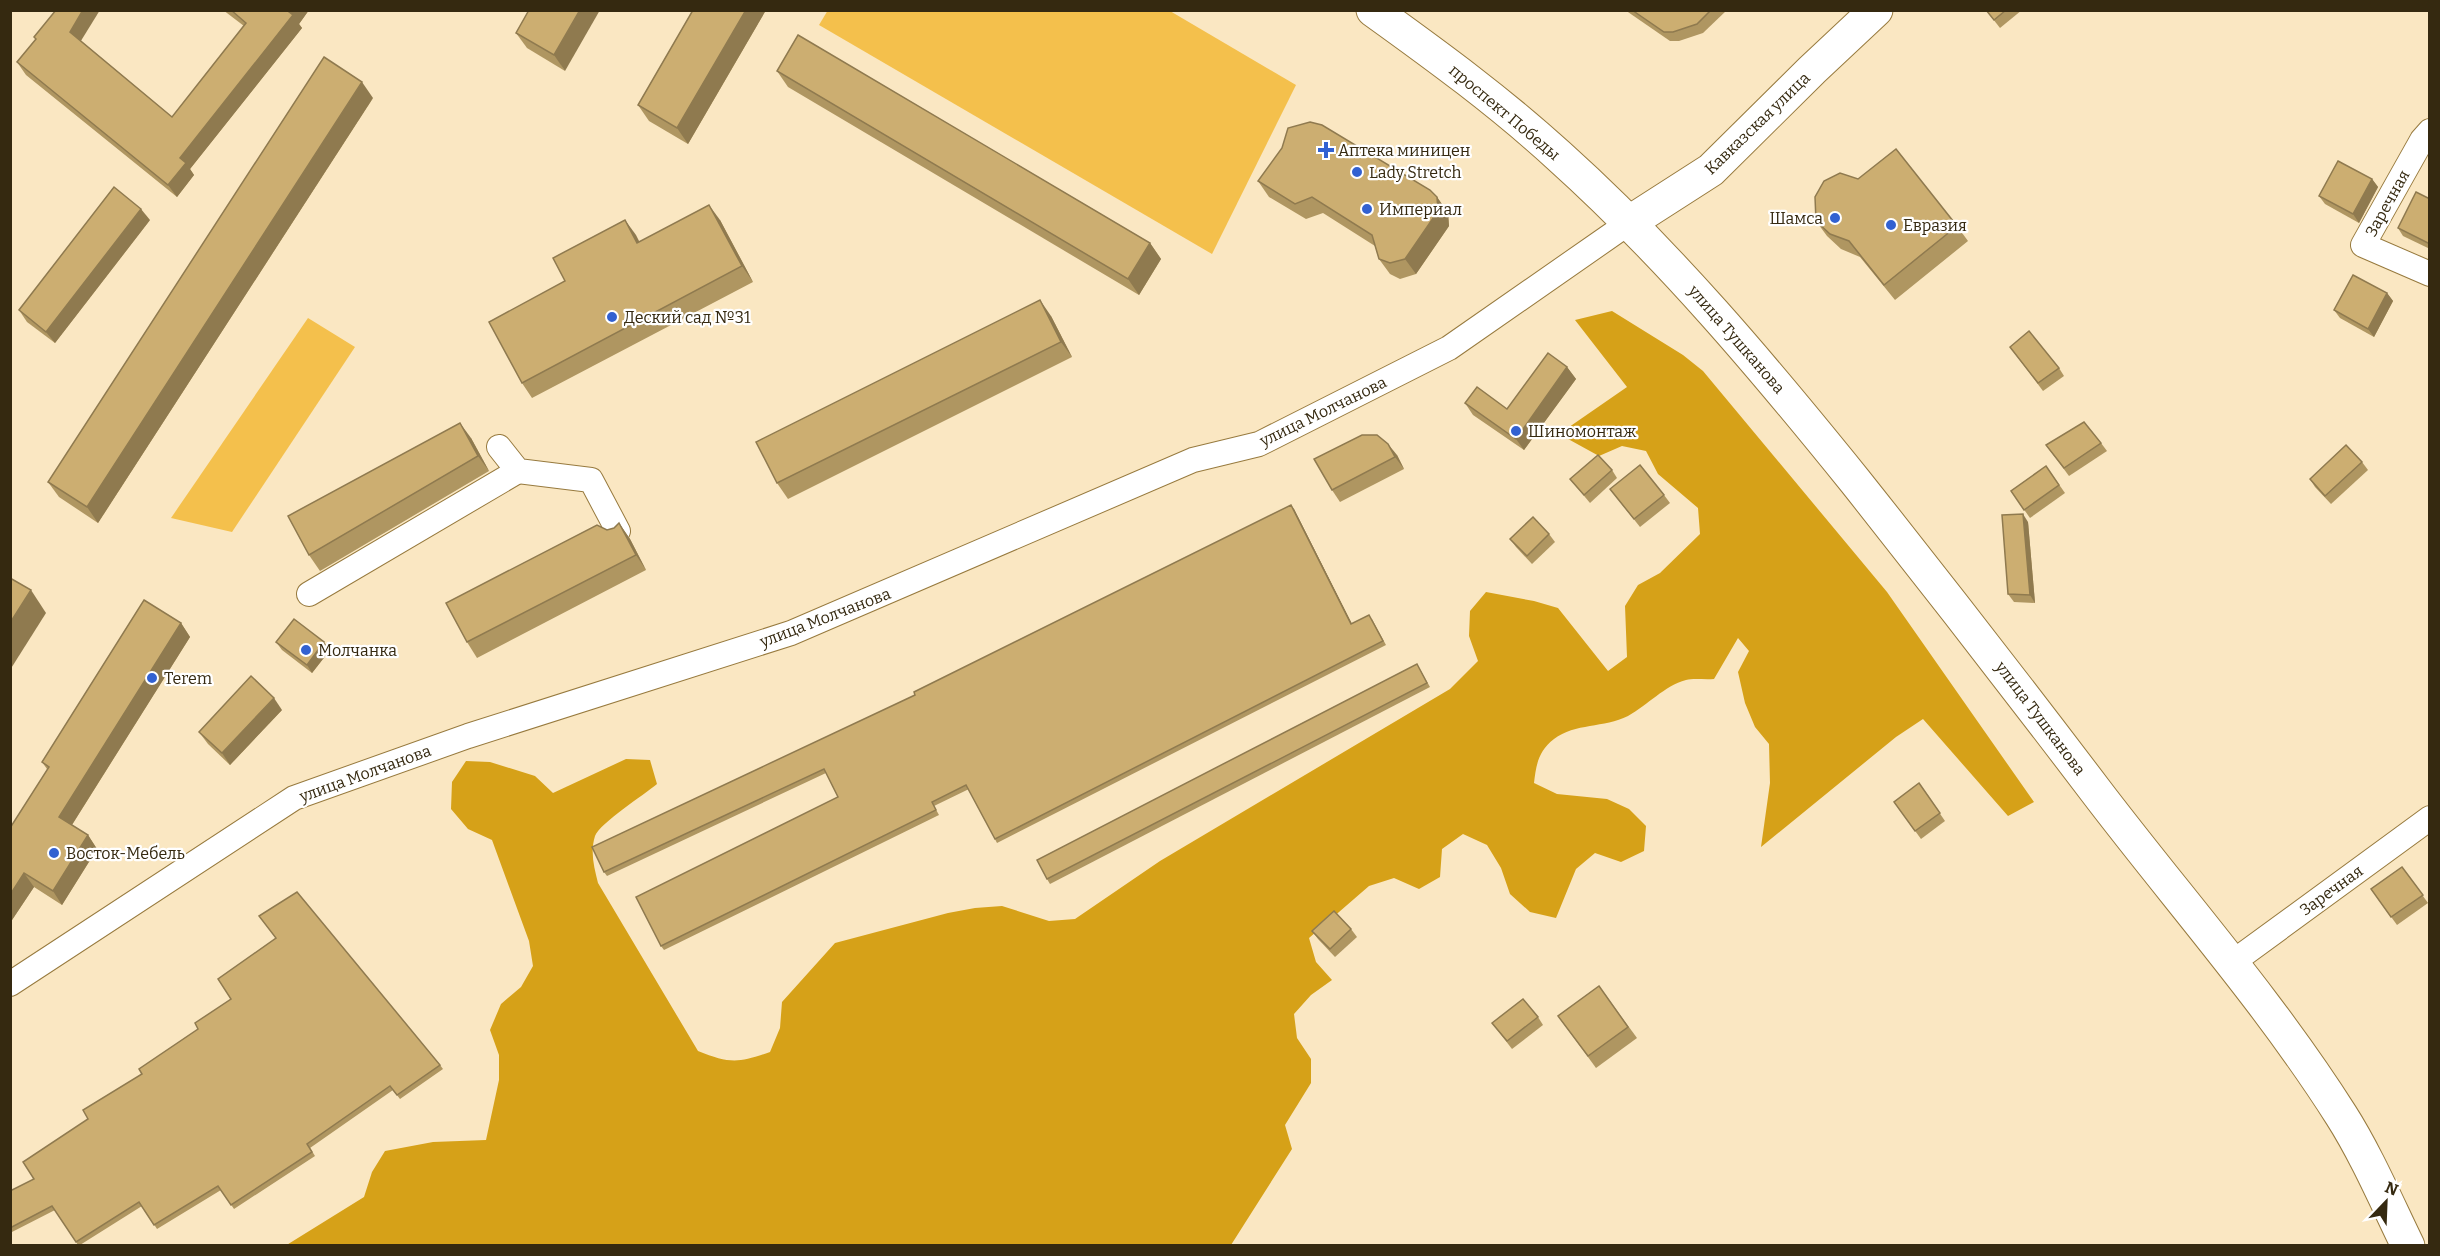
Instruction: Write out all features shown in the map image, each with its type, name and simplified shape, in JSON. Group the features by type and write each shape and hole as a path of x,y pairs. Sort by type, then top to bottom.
{"main road":[{"name":"проспект Победы","path":"1373,10 1471,80 1559,155 1630,222"},
{"name":"Кавказская улица","path":"1630,222 1711,170 1876,10"},
{"name":"улица Тушканова","path":"1630,222 1703,299 1783,392 1962,615 2106,804 2233,962 2344,1118 2408,1245"}],"street":[{"name":"Заречная","path":"2430,131 2421,140 2363,245 2430,274"},
{"name":"улица Молчанова","path":"10,984 294,798 468,736 791,633 1192,460 1259,444 1449,348 1630,222"},
{"path":"499,447 518,471"},
{"path":"309,594 518,471 591,480 618,531"},
{"name":"Заречная","path":"2233,962 2430,818"}],"shaded area":[{"path":"828,10 1170,11 1296,85 1212,254 819,25"},
{"path":"1612,311 1683,355 1703,371 1887,592 2034,802 2008,816 1923,719 1896,737 1761,847 1770,783 1769,744 1755,727 1745,703 1738,672 1749,651 1738,638 1714,679 1689,679 1663,691 1642,707 1619,720 1562,734 1554,739 1541,754 1534,783 1557,794 1607,799 1629,809 1646,826 1644,851 1621,862 1595,853 1576,869 1556,918 1530,912 1510,894 1501,868 1487,845 1463,834 1442,849 1440,877 1419,889 1394,878 1369,886 1309,938 1316,962 1332,980 1311,995 1294,1014 1297,1038 1311,1059 1311,1083 1285,1125 1292,1149 1231,1245 285,1246 364,1197 372,1172 385,1151 433,1142 486,1140 499,1080 499,1055 490,1030 501,1004 521,987 533,966 529,941 492,840 468,829 451,809 452,782 466,761 490,762 535,776 553,793 626,759 650,760 657,784 613,817 595,836 593,854 598,883 698,1051 727,1060 742,1060 770,1052 780,1028 782,1002 835,943 975,908 1002,906 1049,921 1075,919 1160,861 1450,689 1478,661 1469,636 1470,611 1486,592 1558,608 1608,671 1627,657 1625,606 1638,585 1660,573 1700,534 1698,508 1658,474 1646,451 1622,446 1599,456 1559,434 1627,387 1575,320"},
{"path":"308,318 355,347 232,532 171,518"}],"building":[{"path":"56,10 83,10 70,32 172,117 246,23 231,10 291,10 289,12 293,15 180,158 186,163 168,185 17,62"},
{"path":"529,10 580,10 554,55 516,33"},
{"path":"693,10 746,10 677,128 638,105"},
{"path":"1632,10 1711,10 1697,24 1673,32 1664,32"},
{"path":"1986,10 2006,10 1994,20"},
{"path":"798,35 1150,243 1128,279 777,71"},
{"path":"324,57 362,82 87,507 48,482"},
{"name":"Империал","path":"1310,122 1322,125 1430,190 1437,197 1438,211 1405,259 1390,263 1379,259 1372,235 1312,197 1295,204 1258,181 1282,148 1288,128"},
{"name":"Евразия","path":"1896,149 1957,226 1884,285 1849,241 1830,234 1816,221 1815,197 1824,181 1840,173 1858,179"},
{"path":"2338,161 2372,179 2353,214 2319,196"},
{"path":"114,187 141,209 46,332 19,310"},
{"path":"2416,192 2430,199 2430,244 2398,228"},
{"name":"Деский сад №31","path":"709,205 742,266 522,383 489,322 565,281 553,258 625,220 637,243"},
{"path":"2353,275 2387,293 2368,329 2334,310"},
{"path":"1040,300 1061,342 777,483 756,442"},
{"path":"2029,331 2059,368 2038,383 2010,347"},
{"path":"1548,353 1567,367 1516,439 1465,403 1477,387 1507,409"},
{"path":"2084,422 2101,443 2064,468 2046,445"},
{"path":"460,423 478,456 309,555 288,516"},
{"path":"1362,435 1377,435 1388,444 1395,457 1332,490 1314,459"},
{"path":"2346,445 2362,462 2325,496 2310,479"},
{"path":"1598,455 1612,470 1584,495 1570,479"},
{"path":"1640,465 1664,495 1634,519 1610,489"},
{"path":"2046,466 2059,485 2024,510 2011,491"},
{"path":"1291,505 1351,624 1369,615 1383,641 995,839 966,785 932,802 936,810 661,946 636,897 838,797 824,769 604,872 592,847 915,695 914,692"},
{"path":"2023,514 2030,595 2008,594 2002,515"},
{"path":"1533,517 1549,534 1527,556 1510,539"},
{"path":"619,523 636,555 467,642 446,603 597,525 607,530"},
{"path":"10,578 31,590 10,623"},
{"path":"144,600 181,623 59,817 88,835 53,891 24,873 10,895 10,828 49,767 42,762"},
{"name":"Молчанка","path":"294,619 324,642 307,665 276,642"},
{"path":"1417,664 1427,683 1047,879 1037,860"},
{"path":"251,676 274,698 222,753 199,732"},
{"path":"1919,783 1940,813 1915,831 1894,802"},
{"path":"2402,867 2423,895 2391,917 2371,889"},
{"path":"297,892 440,1065 397,1095 390,1086 307,1144 312,1152 231,1205 218,1186 154,1225 139,1202 76,1242 52,1206 10,1228 10,1191 34,1179 23,1162 88,1119 83,1110 142,1074 139,1069 198,1029 195,1023 231,999 218,979 276,938 259,916"},
{"path":"1334,911 1351,929 1330,949 1312,931"},
{"path":"1599,986 1628,1027 1588,1056 1558,1016"},
{"path":"1523,999 1538,1017 1507,1041 1492,1023"}],"place":[{"name":"Аптека миницен","path":"1326,150"},
{"name":"Lady Stretch","path":"1357,172"},
{"name":"Империал","path":"1367,209"},
{"name":"Шамса","path":"1835,218"},
{"name":"Евразия","path":"1891,225"},
{"name":"Деский сад №31","path":"612,317"},
{"name":"Шиномонтаж","path":"1516,431"},
{"name":"Молчанка","path":"306,650"},
{"name":"Terem","path":"152,678"},
{"name":"Восток-Мебель","path":"54,853"}]}
